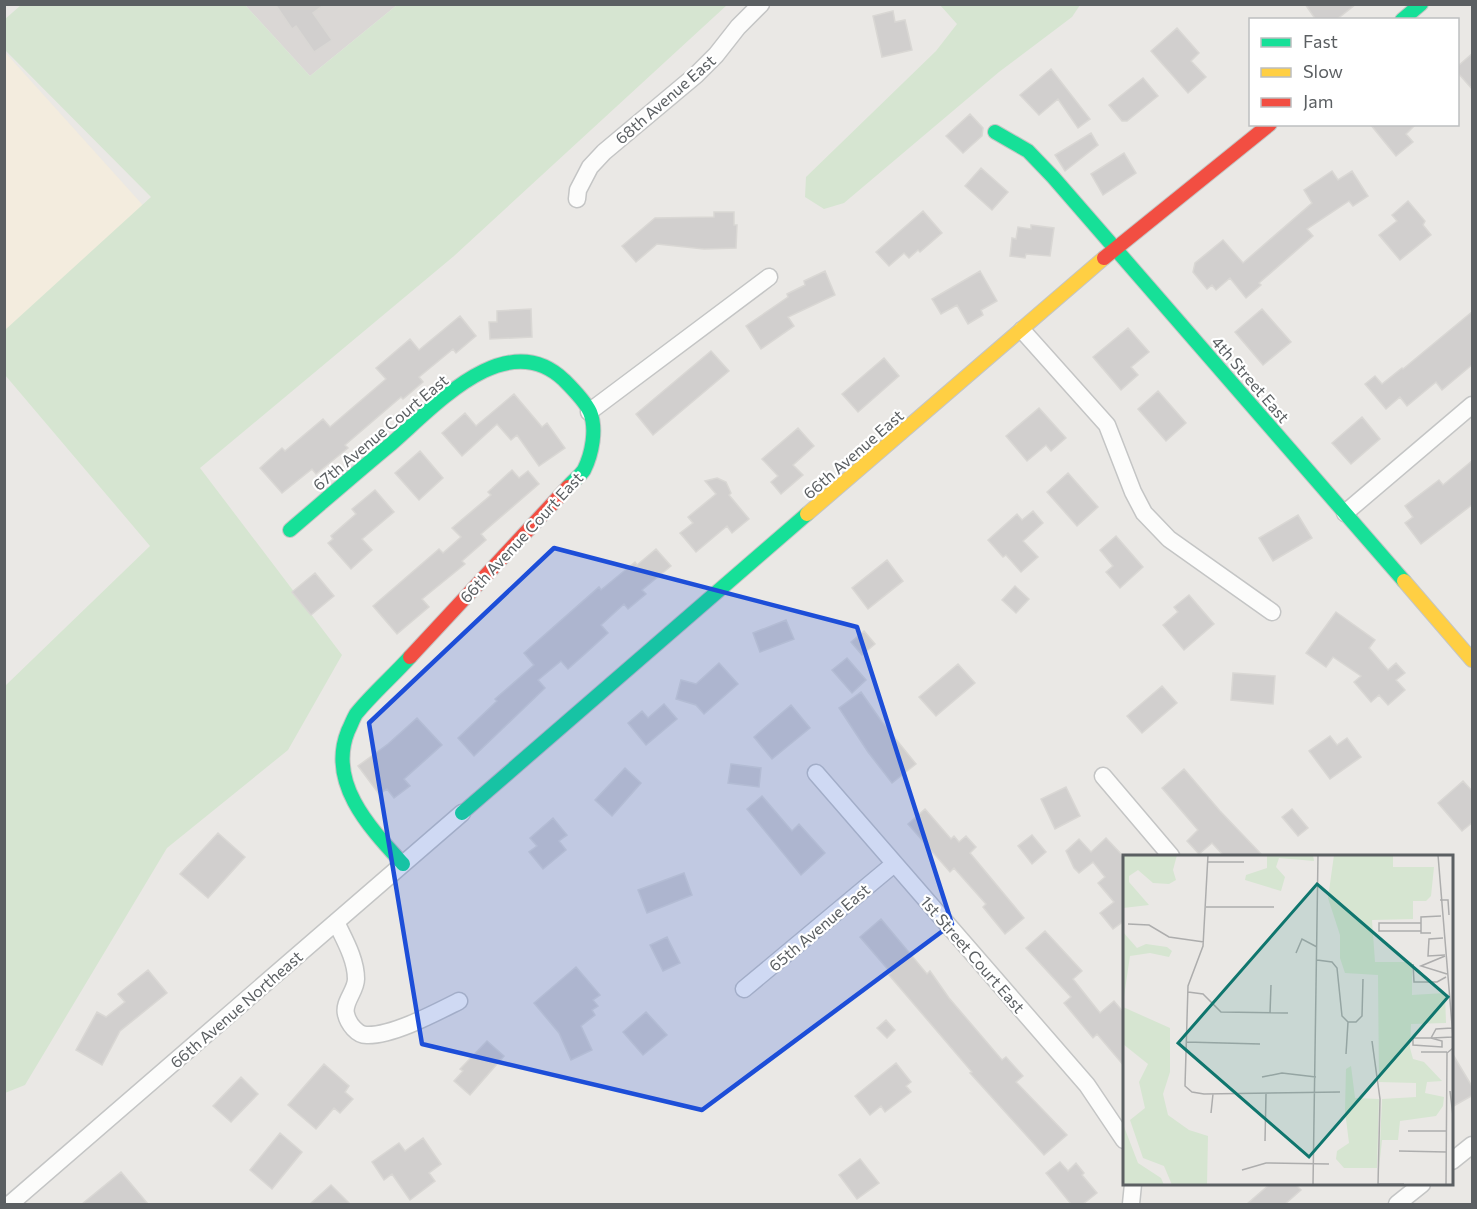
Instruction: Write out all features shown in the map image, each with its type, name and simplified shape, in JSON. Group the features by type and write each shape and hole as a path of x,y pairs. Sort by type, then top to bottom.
{"street":[{"name":"68th Avenue East","path":"577,199 578,190 590,167 604,152 696,75 761,4"},
{"path":"1404,18 1421,4"},
{"name":"66th Avenue East","path":"462,813 1116,247 1267,126"},
{"name":"4th Street East","path":"995,132 1028,151 1116,247 1473,660"},
{"path":"589,412 769,277"},
{"path":"1022,330 1107,425 1133,492 1144,513 1155,526 1169,539 1272,612"},
{"name":"67th Avenue Court East","path":"290,530 452,391 475,375 496,366 510,361 528,362 555,371 566,380 589,412"},
{"path":"1345,513 1473,405"},
{"name":"66th Avenue Court East","path":"403,864 363,815 343,774 341,761 343,747 356,716 583,471 590,456 593,439 589,412"},
{"name":"1st Street Court East","path":"816,773 1087,1085 1123,1137"},
{"path":"1103,776 1170,855"},
{"name":"66th Avenue Northeast","path":"10,1204 462,813"},
{"name":"65th Avenue East","path":"744,989 894,864"},
{"path":"336,922 352,958 356,979 345,1013 352,1026 360,1034 367,1035 396,1029 459,1001"},
{"path":"1453,1160 1473,1145"},
{"path":"1131,1204 1133,1185"},
{"path":"1397,1204 1421,1185"}],"highlighted area":[{"path":"554,548 857,627 952,924 702,1110 422,1044 369,723"}],"shaded area":[{"path":"245,5 397,5 310,76"},
{"path":"4,51 158,222 4,357"}],"green space":[{"path":"21,5 245,5 310,76 397,5 727,5 454,256 200,468 342,655 288,750 167,848 25,1085 5,1093 5,686 150,546 5,375 5,330 151,197 5,50 4,20"},
{"path":"940,5 1080,5 1072,17 999,72 844,203 824,209 805,197 806,177 936,51 957,24"}],"building":[{"path":"275,4 325,4 313,13 332,40 314,52 296,26 292,29"},
{"path":"1305,4 1356,4 1338,18 1315,18"},
{"path":"893,11 895,22 905,20 912,50 882,57 873,16"},
{"path":"1177,28 1199,53 1191,61 1206,77 1188,93 1151,51"},
{"path":"1473,53 1473,90 1459,74 1459,65"},
{"path":"1051,69 1090,119 1078,128 1058,99 1039,115 1020,95"},
{"path":"1143,78 1158,96 1127,121 1122,121 1109,105"},
{"path":"970,114 983,128 982,136 963,153 946,136"},
{"path":"1372,126 1414,126 1406,134 1413,142 1396,156"},
{"path":"1091,133 1098,145 1065,171 1055,155"},
{"path":"1124,153 1136,173 1103,195 1091,174"},
{"path":"981,168 1008,192 992,210 965,186"},
{"path":"1332,171 1338,180 1352,171 1368,196 1353,206 1349,201 1307,229 1313,236 1259,283 1261,285 1246,298 1230,278 1216,290 1212,285 1207,289 1193,272 1195,263 1223,240 1243,263 1312,203 1304,190"},
{"path":"1408,201 1425,221 1423,225 1431,235 1400,260 1379,235 1397,221 1392,215"},
{"path":"923,211 942,233 920,252 918,250 909,258 904,253 889,266 876,252"},
{"path":"714,212 734,212 734,225 737,225 736,248 704,249 657,244 636,262 622,246 655,218 714,217"},
{"path":"1031,225 1054,228 1050,256 1026,254 1025,258 1010,256 1012,238 1016,239 1018,227 1031,229"},
{"path":"825,271 835,295 788,317 794,326 761,349 746,326 788,297 787,294 805,285 804,281"},
{"path":"980,271 997,301 981,310 983,315 968,324 957,305 941,314 932,299"},
{"path":"531,309 532,337 490,339 489,322 497,322 497,311"},
{"path":"1262,309 1291,342 1263,365 1235,332"},
{"path":"1473,311 1473,364 1442,390 1436,382 1407,406 1400,397 1386,409 1365,384 1375,376 1382,384"},
{"path":"460,316 476,336 456,353 453,349 419,377 423,382 403,399 401,397 345,445 348,448 316,474 312,469 282,493 260,468 282,448 285,451 323,419 330,427 386,379 376,368 410,339 419,350"},
{"path":"1128,328 1149,352 1131,367 1138,375 1121,390 1093,357"},
{"path":"711,351 729,371 653,435 636,414"},
{"path":"884,358 899,376 858,412 842,394"},
{"path":"1158,391 1186,423 1166,441 1138,409"},
{"path":"514,394 542,427 547,423 565,448 539,466 517,435 511,440 497,424 462,456 442,433 465,413 476,426"},
{"path":"1039,408 1066,438 1051,451 1046,445 1027,461 1006,436"},
{"path":"1362,417 1380,439 1351,464 1332,443"},
{"path":"798,428 814,446 793,465 803,475 781,494 771,482 778,476 762,459"},
{"path":"420,451 443,478 419,500 395,473"},
{"path":"1473,460 1473,504 1421,544 1405,523 1413,517 1405,506 1439,480 1443,485"},
{"path":"512,470 519,478 528,471 539,484 481,534 486,540 462,561 465,564 422,599 429,607 397,634 373,606 439,549 443,553 461,537 452,528 491,495 488,492"},
{"path":"1068,473 1098,507 1077,526 1047,492"},
{"path":"717,478 726,482 731,493 729,495 749,519 732,533 727,526 696,552 680,533 693,523 688,517 716,494 705,481"},
{"path":"375,490 394,512 362,539 372,550 351,569 328,543 333,539 331,536 356,514 352,509"},
{"path":"1033,511 1043,523 1023,541 1038,557 1021,572 988,540 1017,514 1022,520"},
{"path":"1298,515 1312,538 1273,561 1259,538"},
{"path":"1116,536 1143,567 1120,588 1106,572 1113,566 1100,550"},
{"path":"656,549 671,566 642,590 646,594 628,609 624,604 601,625 608,633 568,669 561,661 538,680 545,688 474,756 458,738 497,701 495,699 534,665 524,653 599,587 601,590 635,562 637,565"},
{"path":"887,560 903,581 868,609 852,588"},
{"path":"315,573 334,596 311,615 292,592"},
{"path":"1015,586 1029,599 1016,613 1002,600"},
{"path":"1189,595 1214,624 1184,650 1163,625 1178,612 1174,607"},
{"path":"1336,612 1375,640 1369,648 1388,670 1396,663 1405,673 1396,680 1405,690 1388,705 1379,695 1371,702 1354,682 1361,676 1333,657 1326,667 1306,653"},
{"path":"786,620 794,639 760,652 753,633"},
{"path":"864,631 875,644 862,655 851,642"},
{"path":"847,658 866,680 852,693 832,670"},
{"path":"719,663 738,684 704,714 696,705 676,699 681,680 696,684"},
{"path":"958,664 975,683 936,716 919,697"},
{"path":"1233,673 1275,676 1273,704 1231,700"},
{"path":"1162,686 1177,703 1142,733 1127,716"},
{"path":"861,692 916,764 892,783 839,708"},
{"path":"664,704 677,719 646,745 628,723 642,711 648,718"},
{"path":"791,705 810,728 772,759 754,737"},
{"path":"417,718 442,745 404,779 410,786 394,798 387,789 379,794 358,766 388,744"},
{"path":"1330,736 1337,745 1347,738 1361,757 1330,779 1309,751"},
{"path":"731,764 761,768 759,787 728,783"},
{"path":"625,768 641,783 612,816 595,800"},
{"path":"1184,769 1262,855 1223,855 1212,843 1199,854 1187,841 1198,830 1162,788"},
{"path":"1463,781 1473,792 1473,822 1462,831 1438,803"},
{"path":"1066,787 1080,816 1055,829 1041,799"},
{"path":"762,796 792,831 799,824 825,853 801,875 747,809"},
{"path":"925,809 951,839 954,836 959,842 966,836 976,847 970,853 1024,918 1005,934 983,907 986,904 954,868 950,872 908,824"},
{"path":"1292,809 1308,828 1298,836 1282,817"},
{"path":"553,818 567,835 559,841 566,850 543,869 529,852 537,846 530,838"},
{"path":"218,833 245,857 208,898 180,874"},
{"path":"1032,835 1046,852 1032,864 1018,846"},
{"path":"1106,838 1123,856 1123,922 1113,929 1100,913 1114,902 1098,883 1105,877 1093,862 1079,873 1066,851 1079,839 1091,852"},
{"path":"684,873 692,895 647,913 638,890"},
{"path":"881,919 927,974 930,971 949,998 1002,1060 1006,1057 1023,1076 1016,1082 1067,1135 1044,1155 970,1073 972,1072 889,975 891,973 860,937"},
{"path":"1045,931 1082,971 1073,979 1100,1013 1114,1001 1123,1012 1123,1065 1097,1034 1093,1038 1064,1003 1071,997 1026,948"},
{"path":"667,937 680,963 663,971 650,945"},
{"path":"576,967 600,995 593,1000 598,1006 592,1010 595,1015 581,1026 592,1050 571,1060 559,1033 534,1003"},
{"path":"148,970 167,993 120,1031 102,1065 76,1050 97,1012 106,1017 125,1002 118,994"},
{"path":"646,1012 667,1035 643,1055 623,1032"},
{"path":"886,1020 895,1030 887,1038 877,1028"},
{"path":"487,1041 504,1056 470,1095 454,1081 463,1071 460,1069"},
{"path":"1453,1055 1473,1088 1473,1095 1453,1106"},
{"path":"896,1063 911,1082 906,1086 911,1092 885,1112 881,1106 870,1115 855,1096"},
{"path":"324,1064 349,1086 345,1092 353,1099 340,1113 334,1108 316,1129 288,1105"},
{"path":"241,1077 258,1094 231,1122 213,1106"},
{"path":"280,1133 302,1152 272,1189 250,1170"},
{"path":"423,1138 441,1164 429,1173 435,1181 410,1200 392,1174 384,1180 372,1162 399,1143 405,1151"},
{"path":"860,1159 879,1183 857,1199 839,1175"},
{"path":"1060,1162 1068,1171 1076,1163 1084,1173 1082,1175 1097,1193 1083,1204 1071,1204 1046,1173"},
{"path":"121,1172 148,1204 82,1204"},
{"path":"331,1185 350,1204 310,1204"},
{"path":"1269,1185 1296,1185 1301,1190 1285,1204 1247,1204"}],"traffic: fast":[{"path":"1404,18 1421,4"},
{"path":"995,132 1028,151 1053,177 1404,581"},
{"path":"290,530 449,393 495,366 519,362 542,365 564,380 582,399 590,412 593,441 589,457 584,470 568,487"},
{"path":"462,813 807,514"},
{"path":"403,864 355,804 343,769 343,750 356,714 410,657"}],"traffic: slow":[{"path":"807,514 1104,258"},
{"path":"1404,581 1472,660"}],"traffic: jam":[{"path":"1104,258 1268,126"},
{"path":"410,657 568,487"}]}
